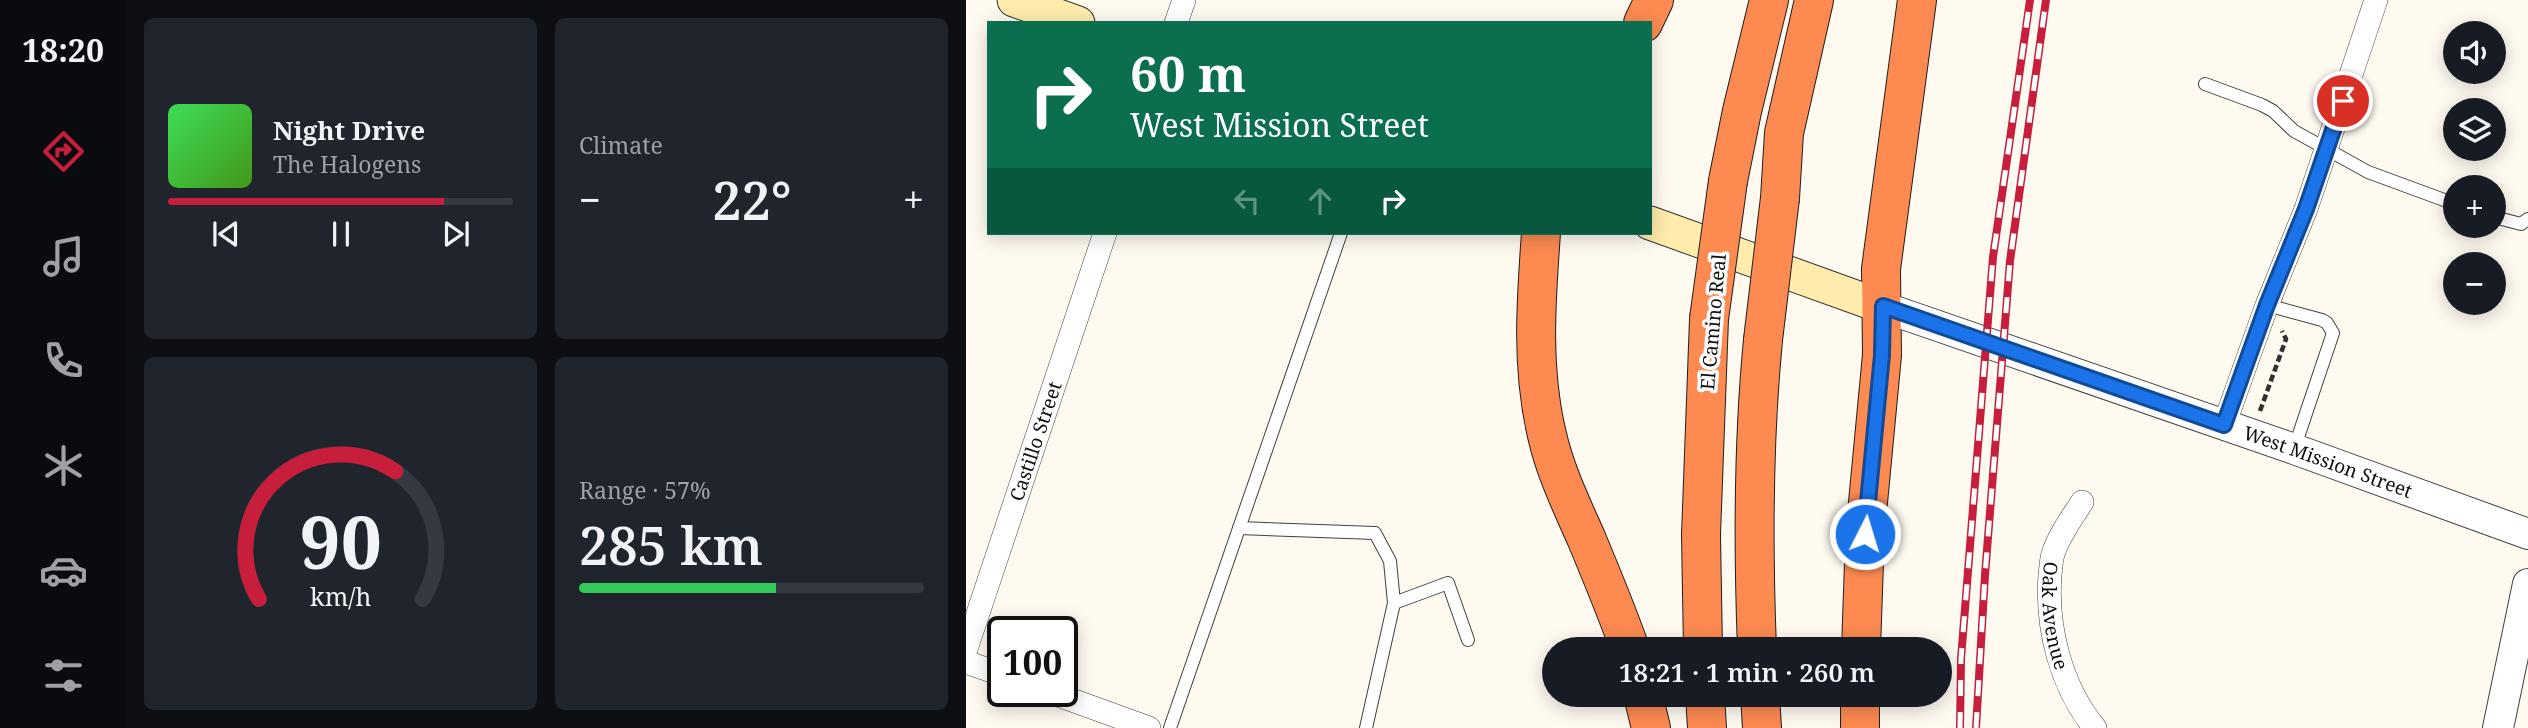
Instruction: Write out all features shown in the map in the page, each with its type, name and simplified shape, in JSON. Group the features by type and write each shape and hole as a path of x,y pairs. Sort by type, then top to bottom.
{"highway":[{"path":"1644,21 1654,0"},
{"name":"El Camino Real","path":"1703,637 1701,535 1709,319 1728,181 1769,0"},
{"path":"1757,637 1755,416 1780,198 1784,133 1814,0"},
{"path":"1861,637 1865,534 1882,355 1881,269 1917,0"},
{"path":"1541,235 1534,324 1538,385 1547,437 1569,500 1612,598 1626,637"},
{"path":"1646,707 1651,728"},
{"path":"1706,707 1707,728"},
{"path":"1761,707 1762,728"},
{"path":"1860,707 1860,728"}],"main road":[{"path":"1014,0 1072,21"},
{"name":"West Mission Street","path":"1652,224 1883,306"}],"street":[{"path":"1177,21 1184,0"},
{"path":"2224,425 2328,149 2376,0"},
{"name":"Castillo Street","path":"966,649 1104,235"},
{"name":"West Mission Street","path":"1883,306 2294,449 2528,534"},
{"name":"Oak Avenue","path":"2082,502 2052,556 2049,592 2052,625 2063,670 2072,694 2095,728"},
{"path":"2498,728 2528,584"},
{"path":"966,662 987,670"},
{"path":"1078,705 1118,723 1149,728"}],"lane":[{"path":"2205,84 2262,105 2273,111 2294,131 2368,172 2443,200"},
{"path":"2506,220 2521,224 2528,219"},
{"path":"1170,728 1340,235"},
{"path":"2267,305 2322,320 2328,323 2333,333 2294,449"},
{"path":"1240,528 1375,533 1390,561 1394,603 1366,728"},
{"path":"1394,603 1448,583 1468,640"}],"railway":[{"path":"1960,728 1961,659 1993,257 2030,0"},
{"path":"1976,728 1985,575 2010,261 2046,0"}],"route":[{"path":"1865,534 1882,355 1883,306 2224,425 2267,305 2306,209 2343,101"}]}
